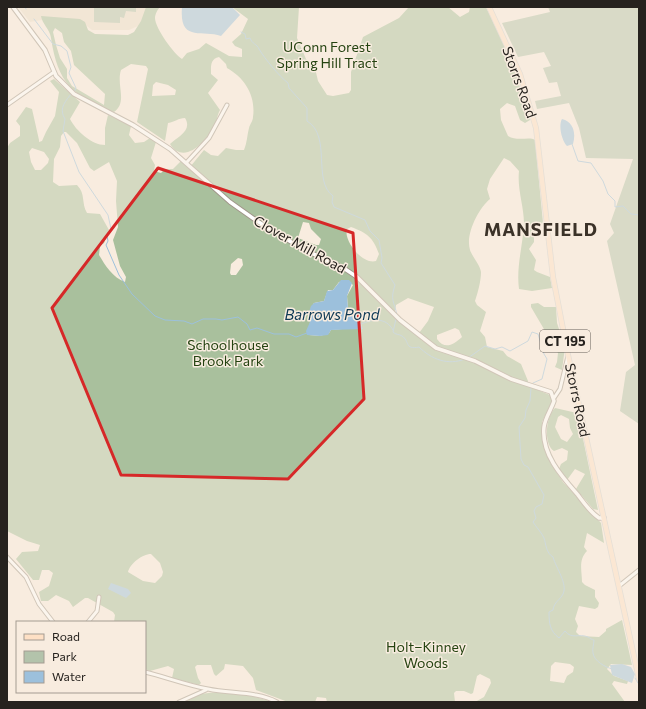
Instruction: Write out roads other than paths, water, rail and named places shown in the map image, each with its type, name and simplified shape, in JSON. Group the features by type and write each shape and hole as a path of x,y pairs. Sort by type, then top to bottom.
{"main road":[{"name":"Storrs Road","path":"489,7 520,74 532,115 539,151 553,277 568,355 639,679"}],"street":[{"name":"Clover Mill Road","path":"14,7 45,50 54,72 63,85 74,94 133,125 187,162 230,202 257,221 301,248 346,270 356,277 400,320 436,348 468,358 511,379 549,391 554,398"},
{"path":"7,106 54,72"},
{"path":"187,162 209,138 228,105"},
{"path":"568,355 560,389 554,398 554,403 544,427 544,439 549,456 564,480 592,512 599,518 604,518"},
{"path":"7,557 26,576 41,608 52,621"},
{"path":"619,586 639,570"},
{"path":"89,621 97,612 100,597"},
{"path":"146,672 209,690 247,694 277,702"},
{"path":"179,702 190,696 209,690"}],"water":[{"path":"182,7 232,7 240,15 221,36 188,30 184,26"},
{"path":"562,119 572,126 574,132 573,144 567,146 561,133 560,125"},
{"name":"Barrows Pond","path":"341,280 349,280 352,283 347,296 348,309 356,314 363,329 331,330 328,335 307,335 306,331 310,322 308,315 311,306 314,303 324,301 327,291 333,290"},
{"path":"111,583 128,589 131,593 126,598 108,589"},
{"path":"622,664 631,667 635,674 632,683 612,675 610,665"}],"waterway":[{"path":"34,19 53,44 61,46 67,51 71,67 69,73 76,88 74,92"},
{"path":"241,32 245,34 246,39 250,38 257,46 272,67 288,83 289,88 307,108 307,121 314,128 319,137 324,180 327,189 333,196 332,202 334,207 365,220 370,231 379,240 382,258 381,263 395,285 393,300 397,315"},
{"path":"71,94 64,103 62,109 65,119 63,131 79,172 108,215 111,229 107,236 108,241 106,245 119,275 132,294 155,316 165,320 184,321 192,324 203,319 222,320 238,317 247,324 250,330 257,328 274,334 289,334 296,337 307,333"},
{"path":"572,144 578,161 591,163 603,181 608,194 615,201 615,207 623,206 631,214 639,215"},
{"path":"396,319 393,332 401,335 409,346 414,348 419,347 429,355 440,360 452,362 465,359"},
{"path":"361,324 379,320 387,323 393,330"},
{"path":"468,358 485,346 495,349 502,347 510,351 528,341 532,332 538,334 547,359 542,379 533,383"},
{"path":"531,388 530,401 526,410 525,418 519,427 521,459 524,465 528,467 544,495 542,504 536,507 534,511 536,518 533,522 544,538 548,551 553,557 564,586 563,594 553,610 549,612 551,627 559,638 565,631 573,636 585,636 594,640 593,651 595,659 612,669"},
{"path":"635,678 638,683"}],"district":[{"name":"MANSFIELD","path":"541,229"}],"park label":[{"name":"UConn Forest Spring Hill Tract","path":"327,54"},
{"name":"Schoolhouse Brook Park","path":"228,352"},
{"name":"Holt–Kinney Woods","path":"426,654"}]}
